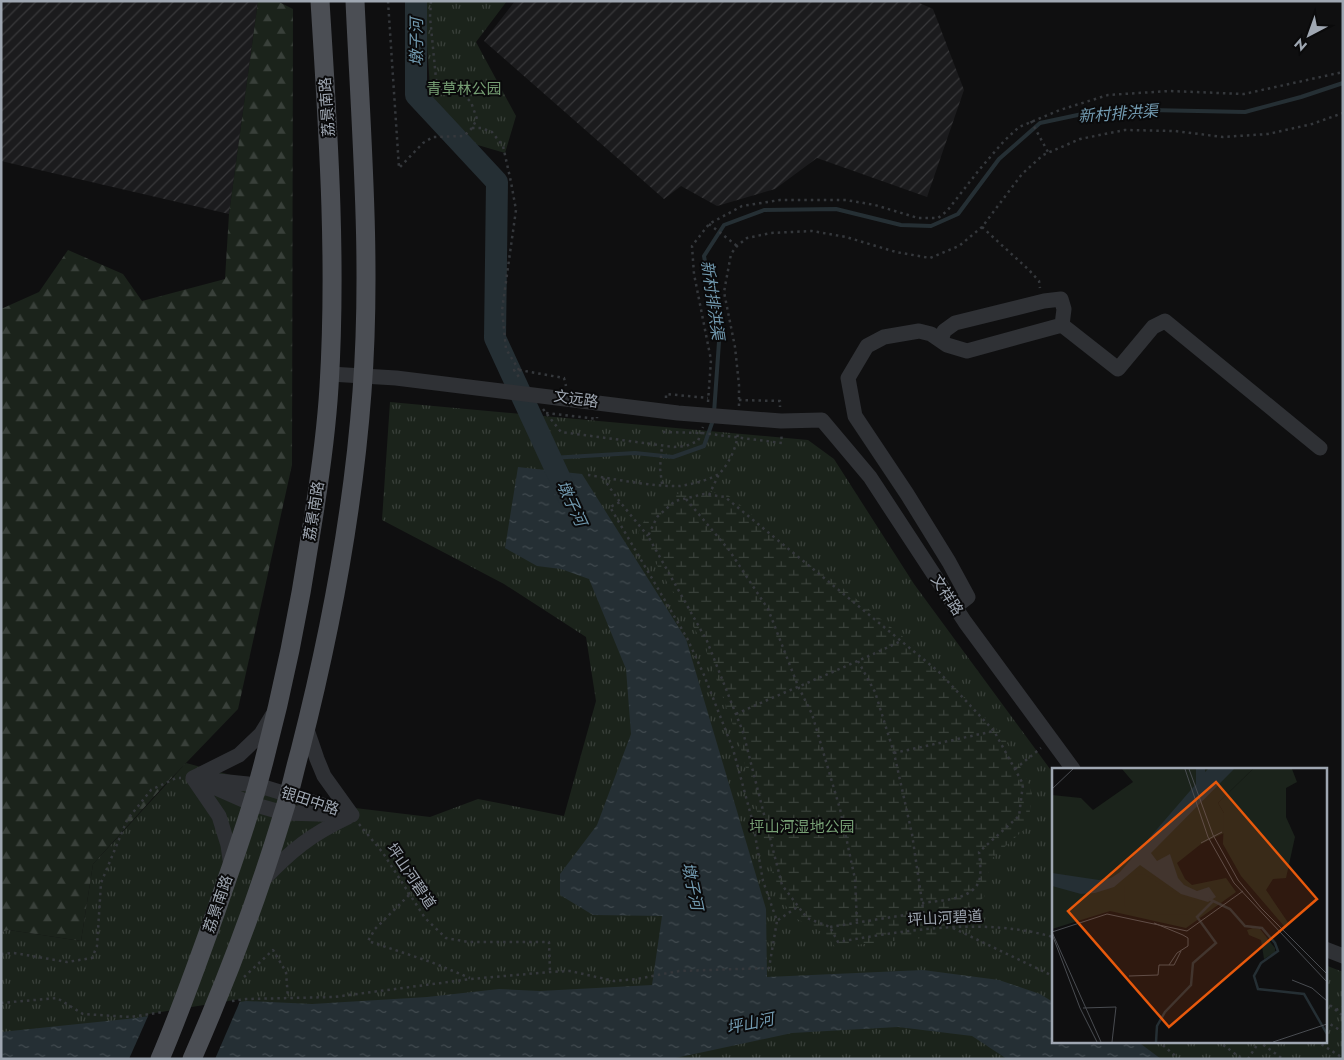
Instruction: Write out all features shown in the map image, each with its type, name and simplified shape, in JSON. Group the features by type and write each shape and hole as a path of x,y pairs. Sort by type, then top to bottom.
{"main road":[{"name":"荔景南路","path":"160,1059 176,1008 231,867 252,804 277,710 303,586 324,451 332,322 332,206 320,1"},
{"path":"192,1059 223,999 284,813 306,727 337,583 356,455 365,323 364,205 354,1"}],"street":[{"path":"941,341 944,332 955,323 1044,302 1061,300 1064,309 1062,325"},
{"path":"1062,325 1118,369 1153,327 1165,322 1320,448"},
{"path":"955,607 968,597 907,494 855,416 848,378 867,346 884,337 919,331 931,334 947,346 966,351 1062,325"},
{"name":"文远路","path":"330,374 362,374 469,387 543,401 751,419 822,420"},
{"name":"文祥路","path":"822,420 870,477 955,607 1072,768"},
{"path":"231,867 228,845 219,816 193,778 239,755 261,734 277,710"},
{"path":"260,884 289,853 312,836 352,815 324,776 306,727"},
{"name":"银田中路","path":"193,778 257,785 352,815"},
{"name":"银田中路","path":"193,778 252,804 284,813 352,815"},
{"path":"1326,949 1343,956"}],"path":[{"path":"388,1 399,168 423,143 433,137 464,136 477,119 471,102 456,88 437,89 430,17 431,1"},
{"path":"707,406 711,360 694,274 692,246 709,224 742,206 780,200 846,200 875,205 918,218 938,218 948,211 980,170 1019,128 1030,121 1060,110 1108,95 1170,91 1244,94 1343,72"},
{"path":"739,409 739,385 735,347 724,292 731,254 737,246 748,238 771,233 812,231 846,236 896,252 930,258 960,246 982,227 1022,174 1048,152 1080,139 1125,130 1175,131 1223,137 1268,134 1312,124 1343,113"},
{"path":"1030,121 1048,152"},
{"path":"472,128 481,128 492,132 503,146 512,182 516,210 502,310 506,349 519,370"},
{"path":"709,224 737,246"},
{"path":"982,227 1038,280 1044,302"},
{"path":"524,385 514,370 564,378 566,387"},
{"path":"666,398 666,394 708,398"},
{"path":"739,400 780,401 780,407"},
{"path":"543,401 546,413 561,432 662,446 686,446 698,441 704,424"},
{"path":"546,413 597,419 596,414"},
{"path":"709,495 738,442 738,428"},
{"path":"663,432 702,433 782,443 781,432"},
{"path":"662,446 660,468 662,485"},
{"path":"588,475 681,486 719,474"},
{"path":"603,477 620,502 648,536 707,641 743,732 782,884 807,918 830,927 923,912"},
{"path":"648,536 657,517 675,501 704,494 725,498 939,672 994,731 1023,784 1019,816 979,852 980,878 976,886 969,893 956,898 922,903"},
{"path":"686,498 729,550 768,609 798,686 812,714 840,809 855,879 857,922"},
{"path":"223,999 334,997 471,978 550,972 570,971 614,981 637,979 679,971 769,968 777,921 763,881 753,823 733,749 704,675 687,638 610,507 620,502"},
{"path":"736,714 901,641"},
{"path":"858,661 875,692 894,753 912,834 926,929"},
{"path":"894,753 994,731"},
{"path":"1015,769 1051,740"},
{"path":"1,954 14,954 67,962 92,958 97,946 101,883 127,820 151,790 176,778 193,778"},
{"name":"坪山河碧道","path":"352,815 384,853 425,918 446,938 468,942 548,942 550,972"},
{"path":"409,895 375,929 368,941 431,962 471,978"},
{"path":"777,921 800,906"},
{"name":"坪山河碧道","path":"830,927 838,942 910,930 985,926 1031,931 1052,937"},
{"path":"952,928 1052,976"},
{"path":"239,981 273,950 286,972 288,999"},
{"path":"1,1003 57,998 84,1014 123,1017 176,1008"},
{"path":"1326,1002 1343,1016"},
{"path":"1336,1010 1343,1007"},
{"path":"1326,1022 1343,1032"},
{"path":"1159,1042 1179,1059"},
{"path":"1219,1042 1242,1059"},
{"path":"1248,1059 1259,1042 1283,1059"},
{"path":"1318,1042 1343,1058"}],"shaded area":[{"path":"3,1 258,1 229,214 1,161 1,6"},
{"path":"515,1 915,1 933,9 964,90 927,197 817,158 775,189 717,206 681,186 664,199 484,41"}],"green space":[{"path":"258,1 277,1 293,9 292,465 238,709 160,790 93,864 81,941 9,930 1,932 1,309 39,292 68,250 123,274 142,301 225,279 229,214"},
{"name":"青草林公园","path":"424,1 507,1 476,42 516,116 505,153 464,141 431,102"},
{"name":"坪山河湿地公园","path":"390,402 808,440 834,459 914,584 1052,772 1052,1042 1326,1042 1326,965 1343,972 1343,1059 1,1059 1,932 9,930 81,941 93,864 186,763 355,808 430,817 478,799 564,816 596,701 586,637 504,584 382,520"},
{"path":"695,489 728,495 913,645 1003,736 1027,779 1032,794 1028,826 988,862 989,886 987,892 973,905 948,914 942,936 835,947 827,935 797,919 779,898 740,745 704,645 638,533 649,513 660,502 674,495"}],"water":[{"name":"坪山河","path":"518,467 582,474 686,639 766,909 767,977 923,970 999,980 1040,994 1052,1001 1052,1042 1138,1042 1161,1059 1007,1059 972,1036 898,1027 792,1033 671,1059 1,1059 1,1032 136,1018 246,1001 312,1004 427,997 499,989 540,991 652,985 662,916 593,915 560,895 560,874 597,825 631,734 626,669 589,579 561,569 537,566 505,548"}],"pier":[{"path":"241,999 215,1059 129,1059 149,1014"}],"waterway":[{"name":"墩子河","path":"416,1 416,95 497,182 495,338 569,498"},
{"name":"新村排洪渠","path":"714,413 719,342 704,256 724,225 764,210 836,209 901,225 931,226 958,214 999,159 1040,123 1087,113 1150,110 1245,112 1301,97 1343,83"},
{"name":"新村排洪渠","path":"551,458 635,453 673,457 704,446 713,420"}]}
